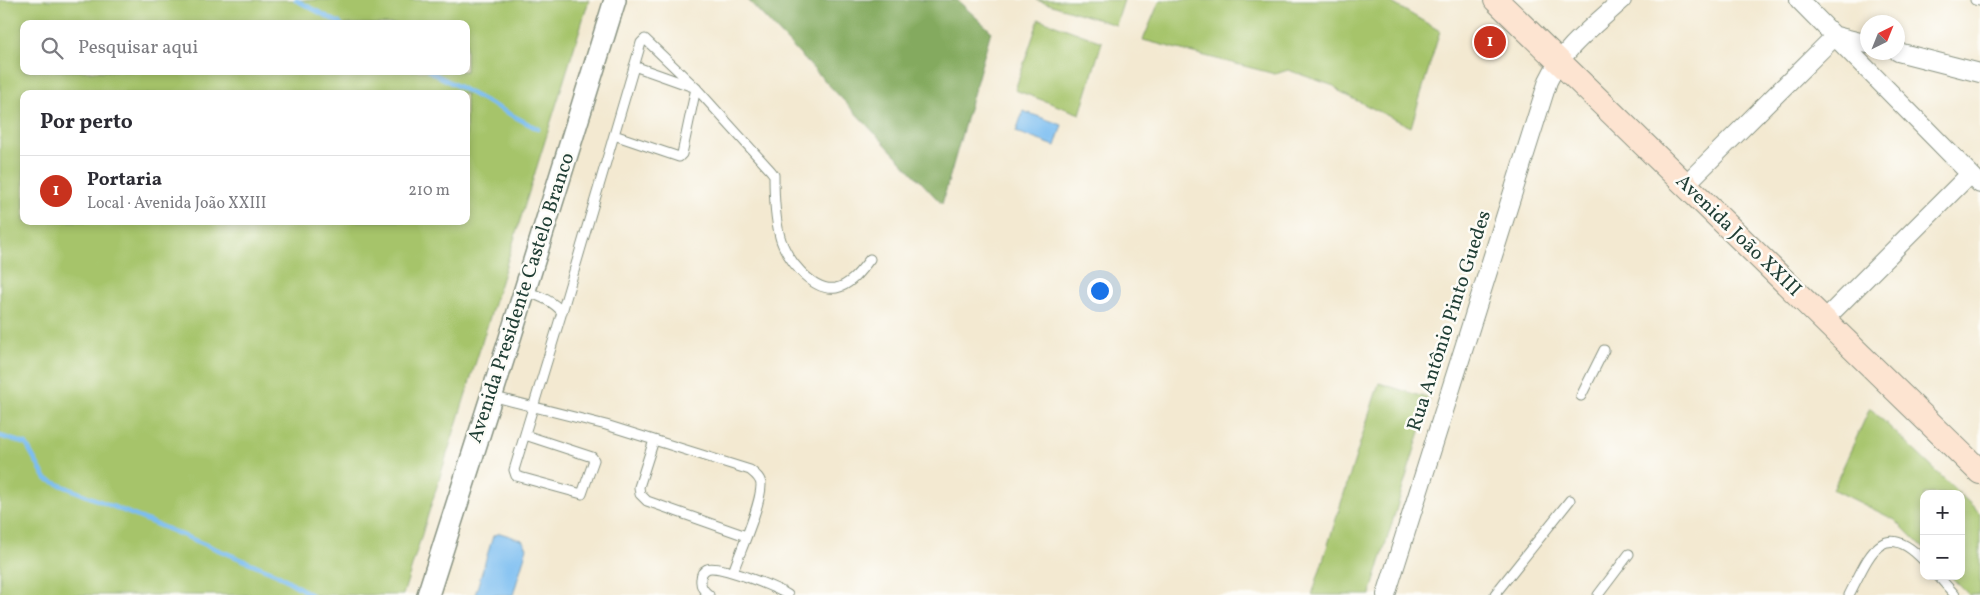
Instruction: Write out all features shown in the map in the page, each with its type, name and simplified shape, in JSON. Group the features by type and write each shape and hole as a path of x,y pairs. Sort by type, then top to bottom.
{"main road":[{"name":"Avenida João XXIII","path":"1496,0 1980,472"}],"street":[{"name":"Avenida Presidente Castelo Branco","path":"428,595 615,0"},
{"name":"Rua Antônio Pinto Guedes","path":"1386,595 1544,90 1552,73 1571,47 1622,0"},
{"path":"1799,0 1975,179 1824,320"},
{"path":"1835,36 1860,42"},
{"path":"1685,185 1835,36"},
{"path":"1905,54 1980,73"}],"lane":[{"path":"1975,0 1980,1"},
{"path":"524,435 594,460 582,494 516,476 514,470 524,435 562,312 641,42 645,39 696,88 774,175 780,237 792,261 808,279 824,287 835,288 855,277 870,259"},
{"path":"634,66 696,88"},
{"path":"614,135 679,157 681,156 696,88"},
{"path":"525,291 547,299 562,312"},
{"path":"1581,396 1604,350"},
{"path":"491,396 606,425 750,470 758,475 761,484 733,572"},
{"path":"654,440 639,487 640,494 647,501 746,536"},
{"path":"1495,594 1570,500"},
{"path":"1849,595 1867,560 1875,549 1886,542 1897,541 1911,547 1920,557"},
{"path":"1598,595 1629,554"},
{"path":"709,595 703,591 700,583 706,569 712,568 733,572 776,588 788,595"},
{"path":"1942,580 1955,595"}],"green space":[{"path":"0,0 589,0 403,595 0,595"},
{"path":"748,0 957,0 991,31 942,204"},
{"path":"1036,0 1124,0 1116,25"},
{"path":"1160,0 1387,0 1440,31 1411,127 1341,93 1334,86 1288,70 1275,74 1143,40"},
{"path":"1039,19 1102,42 1080,114 1015,90"},
{"path":"1379,383 1430,399 1370,595 1312,595"},
{"path":"1870,408 1956,490 1920,490 1920,545 1895,520 1833,489"},
{"path":"1965,499 1980,513 1980,595 1969,595 1954,580 1965,580"}],"water":[{"path":"1023,111 1062,125 1055,146 1016,132"},
{"path":"500,533 522,540 527,548 513,595 475,595 493,536"}],"waterway":[{"path":"296,0 334,20"},
{"path":"437,75 465,90"},
{"path":"470,93 538,129"},
{"path":"0,436 26,444 46,479 277,574 311,595"}],"place":[{"name":"Portaria","path":"1490,42"}]}
